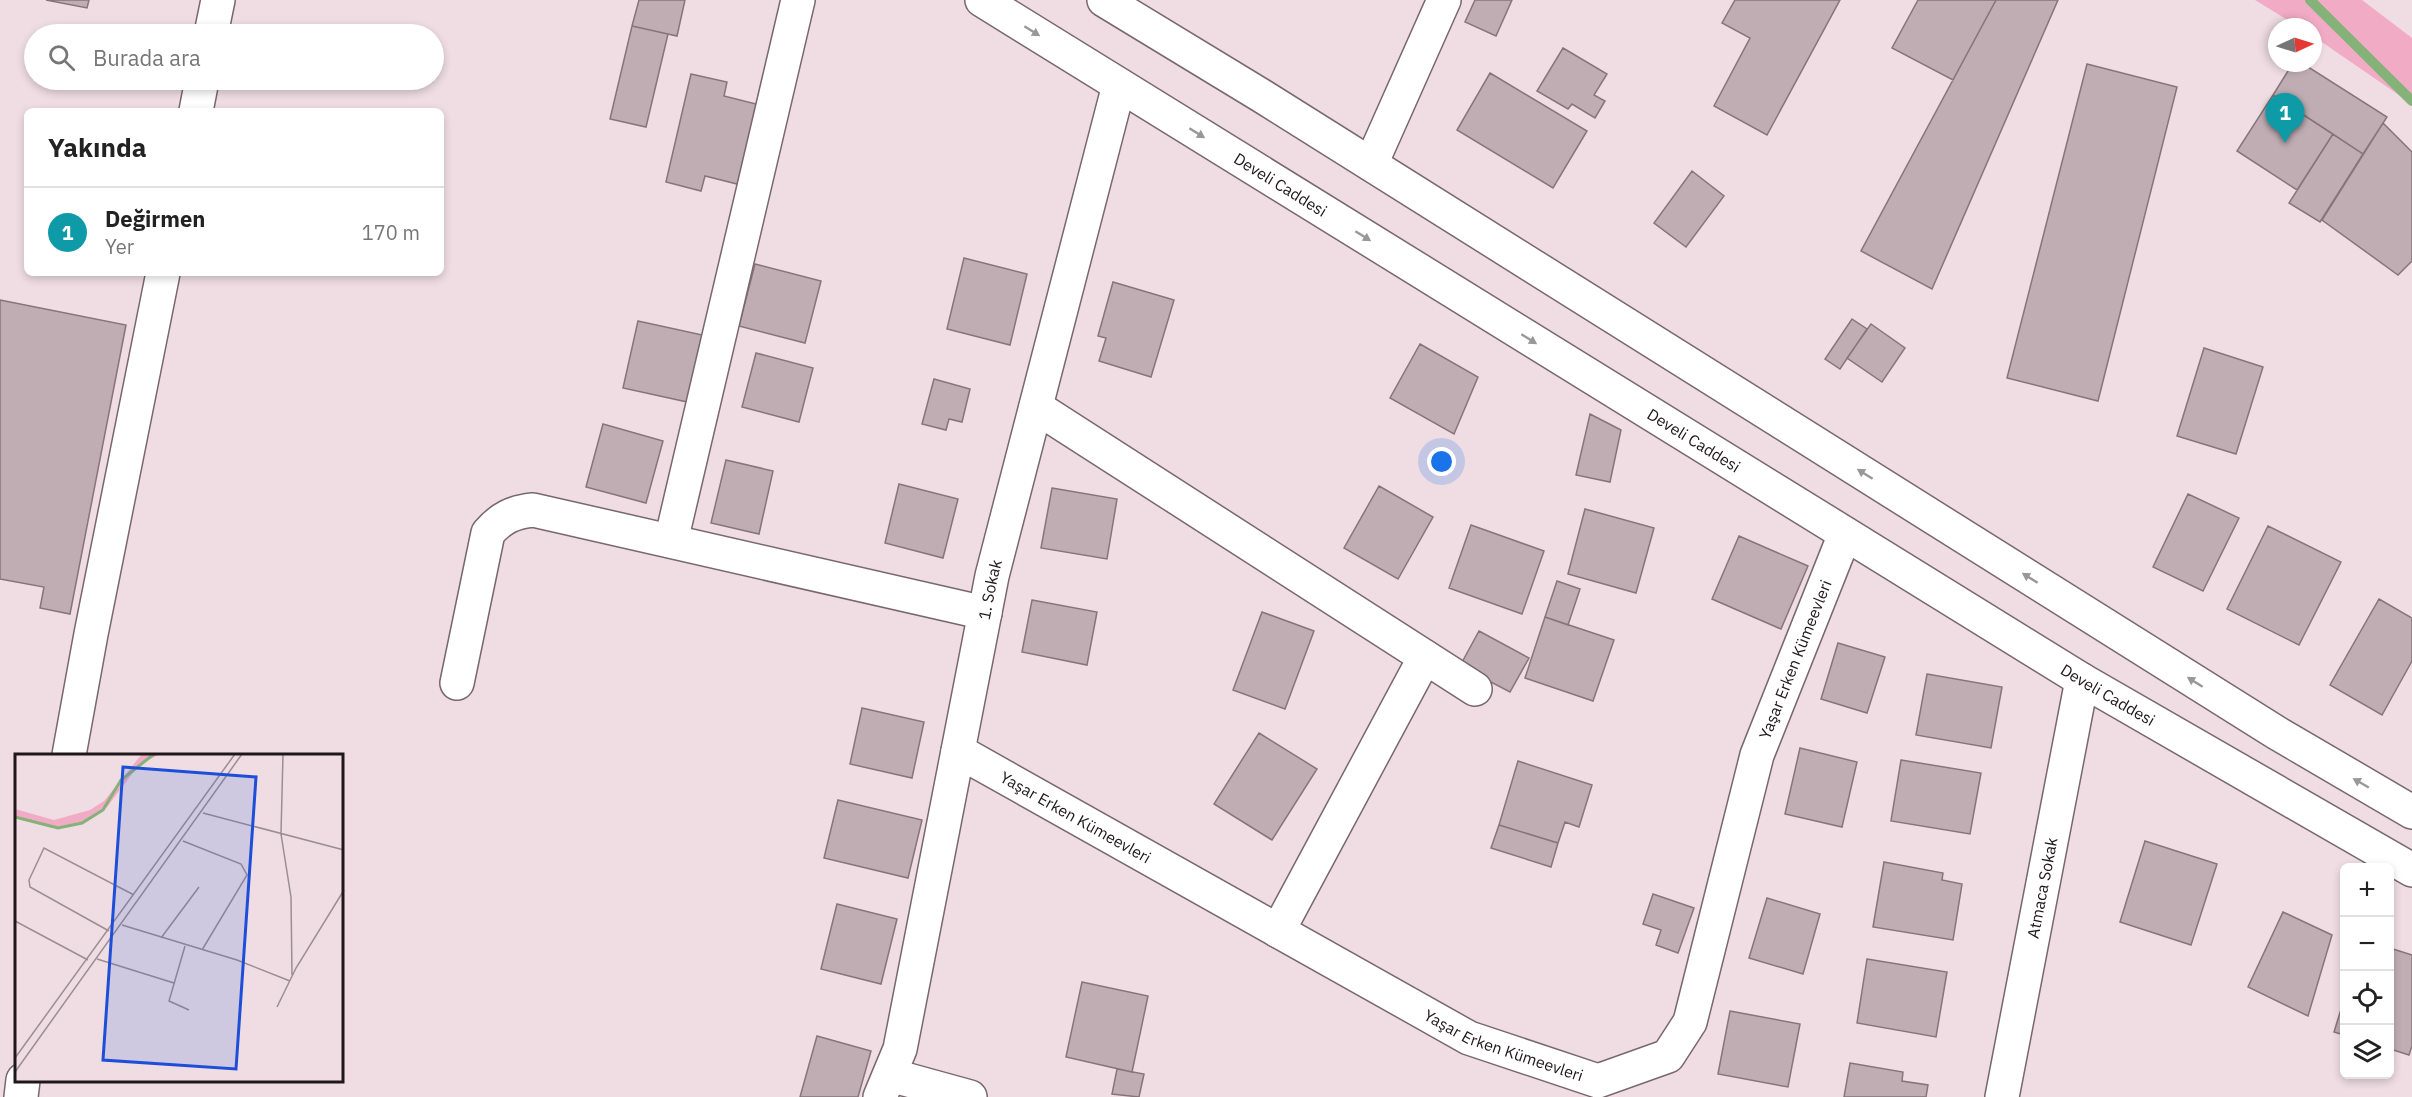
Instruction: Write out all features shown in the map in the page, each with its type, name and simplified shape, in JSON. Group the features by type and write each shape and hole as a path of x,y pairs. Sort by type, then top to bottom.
{"street":[{"path":"213,24 218,0"},
{"path":"671,541 798,0"},
{"name":"Develi Caddesi","path":"982,0 2082,680 2412,870"},
{"path":"1104,0 1371,164 2257,720 2412,812"},
{"path":"1371,164 1444,0"},
{"name":"1. Sokak","path":"885,1086 900,1049 992,576 1119,85"},
{"path":"197,108 200,90"},
{"path":"69,754 162,276"},
{"path":"1036,407 1475,689"},
{"path":"457,683 488,533 498,522 511,514 533,510 985,613"},
{"name":"Yaşar Erken Kümeevleri","path":"958,751 1469,1038 1598,1081 1668,1056 1690,1022 1757,755 1845,534"},
{"path":"1278,931 1425,657"},
{"name":"Atmaca Sokak","path":"2001,1097 2082,680"},
{"path":"21,1097 23,1082"},
{"path":"885,1086 970,1097"}],"shaded area":[{"path":"2255,0 2362,0 2412,38 2412,104 2322,42 2322,18 2284,18"}],"building":[{"path":"46,0 89,0 87,8"},
{"path":"639,0 685,0 677,36 632,26"},
{"path":"1475,0 1512,0 1496,36 1465,22"},
{"path":"1735,0 1840,0 1767,135 1714,106 1750,38 1722,23"},
{"path":"1918,0 1996,0 1953,80 1892,48"},
{"path":"1996,0 2058,0 1932,289 1861,251"},
{"path":"632,26 668,34 646,127 610,119"},
{"path":"1563,48 1607,74 1594,95 1605,101 1595,118 1572,104 1568,109 1537,91"},
{"path":"2087,64 2177,87 2098,401 2007,378"},
{"path":"2287,72 2316,72 2387,117 2363,154 2273,95"},
{"path":"1490,73 1587,131 1553,188 1457,130"},
{"path":"691,74 727,82 724,96 760,105 741,185 705,176 701,191 666,182"},
{"path":"2273,95 2333,134 2297,190 2237,151"},
{"path":"2383,123 2412,152 2412,261 2398,275 2322,220"},
{"path":"2333,134 2363,154 2320,222 2289,203"},
{"path":"1692,171 1724,196 1686,247 1654,223"},
{"path":"964,258 1027,274 1010,345 947,329"},
{"path":"755,264 821,281 805,343 739,326"},
{"path":"1113,282 1174,300 1151,377 1099,361 1106,338 1098,336"},
{"path":"0,300 126,325 70,614 40,608 44,587 0,579"},
{"path":"1852,319 1867,329 1840,369 1825,359"},
{"path":"638,321 707,336 692,403 623,388"},
{"path":"1871,324 1905,348 1882,382 1847,358"},
{"path":"1420,344 1478,377 1454,434 1390,398"},
{"path":"2204,348 2263,367 2236,454 2177,436"},
{"path":"756,353 813,368 799,422 742,407"},
{"path":"934,379 970,389 962,422 949,419 946,430 922,424"},
{"path":"1590,414 1621,430 1610,482 1576,475"},
{"path":"603,424 663,441 646,503 586,487"},
{"path":"726,460 773,471 759,534 711,523"},
{"path":"899,484 958,499 943,558 885,543"},
{"path":"1379,486 1433,517 1398,579 1344,548"},
{"path":"1052,488 1117,499 1107,559 1041,548"},
{"path":"2188,494 2239,518 2203,591 2153,567"},
{"path":"1585,509 1654,528 1636,593 1568,574"},
{"path":"1471,525 1544,551 1522,614 1449,588"},
{"path":"2268,526 2341,562 2299,645 2227,609"},
{"path":"1739,536 1808,566 1781,629 1712,599"},
{"path":"1557,581 1580,589 1568,625 1545,617"},
{"path":"2379,599 2412,618 2412,661 2382,715 2330,685"},
{"path":"1032,600 1097,612 1087,665 1022,652"},
{"path":"1262,612 1314,631 1285,709 1233,690"},
{"path":"1545,617 1614,640 1593,701 1525,678"},
{"path":"1479,631 1529,658 1510,692 1460,666"},
{"path":"1838,643 1885,657 1867,713 1821,699"},
{"path":"1927,674 2002,687 1991,748 1916,735"},
{"path":"862,708 924,722 912,778 850,764"},
{"path":"1259,733 1317,769 1272,840 1214,804"},
{"path":"1800,748 1857,762 1842,827 1785,814"},
{"path":"1901,760 1981,773 1970,834 1891,821"},
{"path":"1518,761 1592,785 1579,827 1565,822 1558,843 1499,825"},
{"path":"838,800 922,820 908,878 824,858"},
{"path":"1499,825 1558,843 1551,867 1491,848"},
{"path":"2145,841 2217,864 2191,945 2120,922"},
{"path":"1884,862 1943,873 1942,880 1962,884 1953,940 1873,927"},
{"path":"1653,894 1694,908 1678,953 1656,945 1661,930 1643,924"},
{"path":"1767,898 1820,914 1803,974 1749,958"},
{"path":"837,904 897,919 881,984 821,969"},
{"path":"2283,912 2332,935 2308,1016 2248,987"},
{"path":"2394,949 2412,955 2412,1046 2409,1055 2394,1050"},
{"path":"1867,959 1947,972 1936,1037 1857,1023"},
{"path":"1082,982 1148,996 1132,1072 1066,1057"},
{"path":"1730,1011 1800,1024 1788,1087 1718,1074"},
{"path":"2340,1012 2340,1034 2334,1032"},
{"path":"817,1036 871,1051 858,1097 800,1097"},
{"path":"1850,1063 1903,1072 1902,1081 1928,1085 1926,1097 1844,1097"},
{"path":"1117,1069 1144,1074 1139,1097 1112,1094"}],"waterway":[{"path":"2310,0 2412,101"}],"place":[{"name":"Değirmen","path":"2285,143"}]}
